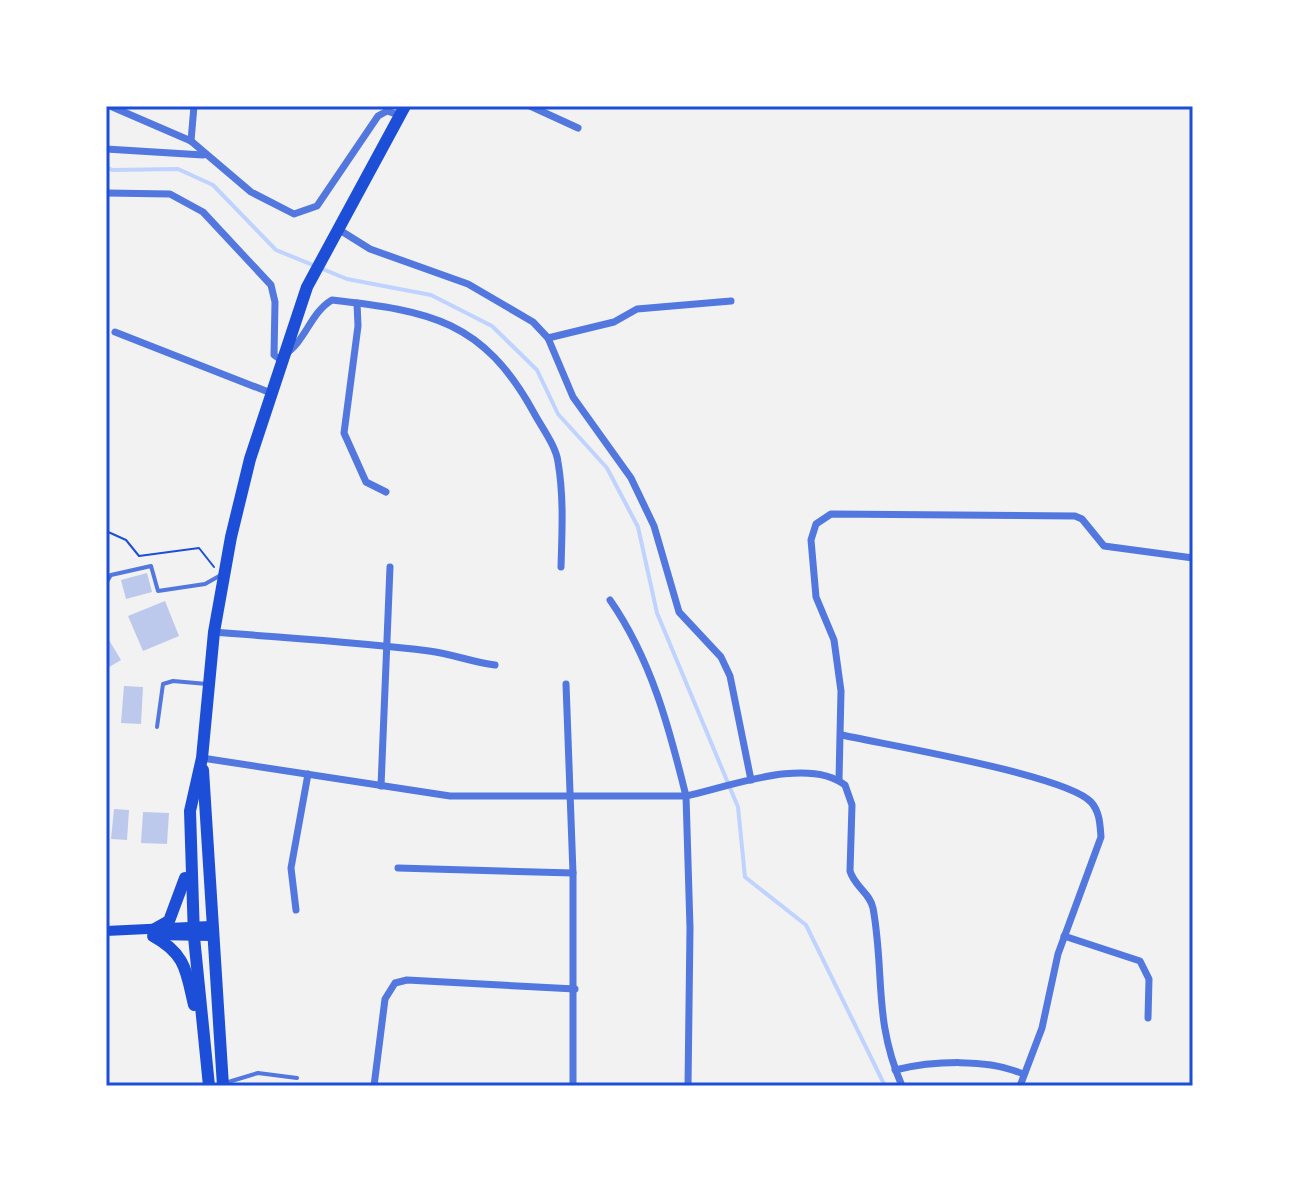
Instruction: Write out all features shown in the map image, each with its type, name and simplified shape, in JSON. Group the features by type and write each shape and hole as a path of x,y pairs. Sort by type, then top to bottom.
{"highway":[{"path":"223,1085 202,758 207,684 224,573 250,459 307,287 336,228 402,111"},
{"path":"202,758 190,811 189,860 209,1086"},
{"path":"189,860 173,914 169,921 152,932 176,950 182,959 207,1067"}],"main road":[{"path":"106,931 211,931"}],"street":[{"path":"110,106 191,141 251,192 294,214 317,206 378,116 387,111 402,111"},
{"path":"191,141 194,106"},
{"path":"530,106 578,128"},
{"path":"106,149 194,152 209,157"},
{"path":"106,193 170,194 203,212 271,285 275,302 274,355 282,358 298,346 323,306 332,300 418,312 456,327 500,361 516,381 558,459 561,567"},
{"path":"336,228 370,249 468,284 533,322 548,338 573,397 631,478 654,526 679,612 721,657 730,676 751,780"},
{"path":"548,338 614,322 637,309 731,301"},
{"path":"357,303 358,326 344,433 366,482 386,492"},
{"path":"115,332 271,393"},
{"path":"839,780 841,691 834,640 818,605 811,546 816,524 823,517 831,514 1075,516 1082,519 1104,546 1193,558"},
{"path":"381,786 390,567"},
{"path":"610,600 641,653 663,710 686,796 690,928 688,1086"},
{"path":"214,632 385,645 453,654 467,662 495,665"},
{"path":"566,684 573,873 573,1086"},
{"path":"842,735 999,768 1075,790 1091,802 1099,816 1101,837 1064,936 1042,1028 1020,1086"},
{"path":"202,758 450,796 686,796 740,782 805,772 839,780 850,794 852,880 869,898 873,910 881,1016 902,1086"},
{"path":"296,910 291,868 308,774"},
{"path":"398,868 573,873"},
{"path":"1064,936 1140,961 1149,979 1148,1018"},
{"path":"374,1086 385,999 395,983 407,980 575,989"},
{"path":"895,1070 930,1061 952,1065 995,1063 1023,1074"}],"lane":[{"path":"106,583 111,575 151,566 158,591 205,584 224,573"},
{"path":"157,727 163,684 173,681 207,684"},
{"path":"223,1085 258,1073 297,1078"}],"path":[{"path":"106,531 126,540 139,556 199,548 211,565 224,573"}],"building":[{"path":"147,573 152,592 126,599 121,580"},
{"path":"165,601 179,636 143,651 128,616"},
{"path":"106,635 121,660 106,669"},
{"path":"124,686 143,687 141,724 121,723"},
{"path":"114,809 129,810 127,840 111,839"},
{"path":"143,812 169,813 167,844 141,843"}],"waterway":[{"path":"106,167 112,170 178,169 213,185 276,250 347,279 431,295 492,326 537,370 558,414 607,468 638,527 657,613 738,807 745,877 806,925 885,1086"}]}
